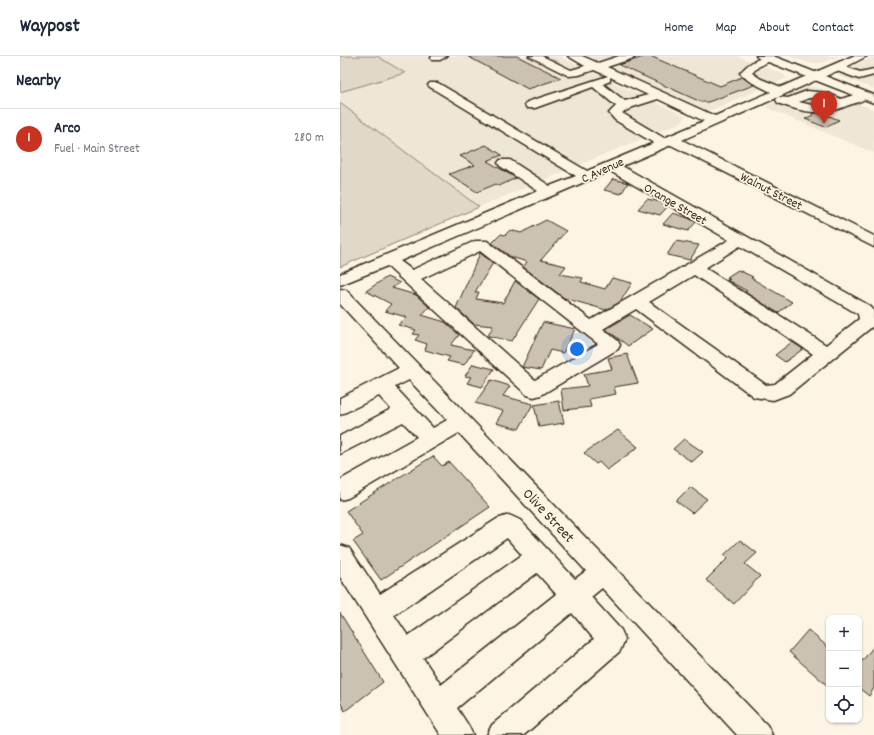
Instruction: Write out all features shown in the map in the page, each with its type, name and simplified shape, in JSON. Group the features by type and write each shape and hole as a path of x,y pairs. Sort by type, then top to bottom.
{"main road":[{"path":"765,57 868,97"}],"street":[{"path":"538,58 552,56"},
{"path":"573,56 595,63 615,75 713,120"},
{"path":"538,58 569,74 595,63 609,63 630,56"},
{"name":"C Avenue","path":"340,280 611,166 862,56"},
{"path":"765,57 746,72 748,76 776,93 809,109 826,110 838,106 839,103"},
{"path":"836,67 859,76 874,72"},
{"path":"531,104 615,75"},
{"path":"595,83 624,106 660,95"},
{"path":"434,84 586,176"},
{"path":"823,103 847,103 868,97"},
{"path":"792,101 809,102"},
{"name":"Walnut Street","path":"624,106 615,113 619,117 874,242"},
{"path":"505,163 548,192"},
{"name":"Orange Street","path":"611,166 864,310 869,316 867,322 826,354"},
{"path":"859,234 874,225"},
{"path":"590,328 740,240"},
{"path":"427,243 448,260"},
{"path":"389,259 409,278 534,390 611,345 481,244 409,278"},
{"path":"636,301 761,392 773,393 782,389 826,354 693,268"},
{"name":"Olive Street","path":"340,294 757,735"},
{"path":"340,407 412,370"},
{"path":"382,386 431,439"},
{"path":"340,446 405,411"},
{"path":"340,491 461,422"},
{"path":"376,611 505,526 509,525 512,527 611,636 611,642 502,735"},
{"path":"340,556 458,735"},
{"path":"406,655 539,557"},
{"path":"438,705 603,572"}],"shaded area":[{"path":"340,56 377,56 405,73 340,92"},
{"path":"377,56 558,56 685,116 682,122 479,207 340,103 340,92 405,73"},
{"path":"584,56 737,56 783,74 787,78 711,110 699,110"},
{"path":"789,56 839,56 822,63 808,63"},
{"path":"874,57 874,89 840,76 839,72"},
{"path":"806,86 816,87 874,110 874,153 765,107"},
{"path":"340,103 479,207 340,267"}],"building":[{"path":"467,56 517,56 561,78 528,89"},
{"path":"650,56 720,86 742,77 754,85 708,102 701,102 619,65"},
{"path":"812,113 827,113 827,115 839,120 825,127 805,119 813,115"},
{"path":"486,145 502,155 487,161 516,178 499,186 496,184 477,192 449,174 475,165 460,156"},
{"path":"613,179 628,183 621,194 604,190"},
{"path":"647,199 661,202 668,206 660,215 638,209"},
{"path":"673,213 696,222 688,231 663,224"},
{"path":"546,220 566,231 541,260 566,266 560,274 583,278 581,282 605,289 612,278 632,283 620,302 606,310 564,298 523,267 527,262 511,257 492,243 501,234 505,235 510,230 521,233"},
{"path":"676,241 699,245 690,260 667,255"},
{"path":"480,253 493,263 475,292 479,292 476,299 503,303 515,281 539,299 512,341 488,336 493,326 474,324 456,308"},
{"path":"738,270 753,277 751,278 792,302 778,313 745,292 747,291 727,280 730,279 727,277"},
{"path":"387,277 400,283 392,288 416,295 429,307 422,315 445,322 459,335 451,345 474,350 464,365 447,361 450,357 425,350 427,344 415,340 419,335 413,334 416,330 398,325 406,317 385,311 391,304 366,291"},
{"path":"630,315 653,329 628,346 606,329"},
{"path":"543,322 575,329 563,353 550,350 541,370 522,367"},
{"path":"792,342 803,349 785,362 775,355"},
{"path":"627,354 638,383 614,387 616,394 589,399 591,407 564,410 561,389 588,386 584,374 612,369 608,358"},
{"path":"473,364 494,369 482,387 467,383 471,377 465,376"},
{"path":"491,380 510,386 503,396 533,404 519,429 496,423 503,411 475,403"},
{"path":"559,401 564,423 539,427 534,405"},
{"path":"618,430 638,447 607,470 599,462 596,464 584,453"},
{"path":"684,439 703,452 692,462 673,449"},
{"path":"433,456 442,466 449,462 490,507 381,580 353,541 363,535 346,511"},
{"path":"690,487 707,499 692,513 676,501"},
{"path":"740,540 757,553 745,564 760,576 734,604 706,580 728,558 724,555"},
{"path":"340,613 383,682 345,711 340,702"},
{"path":"808,630 826,645 826,684 789,652"},
{"path":"874,646 874,688 869,696 862,690 862,661"}],"tunnel":[{"path":"809,102 823,103"}],"place":[{"name":"Arco","path":"824,124"}]}
